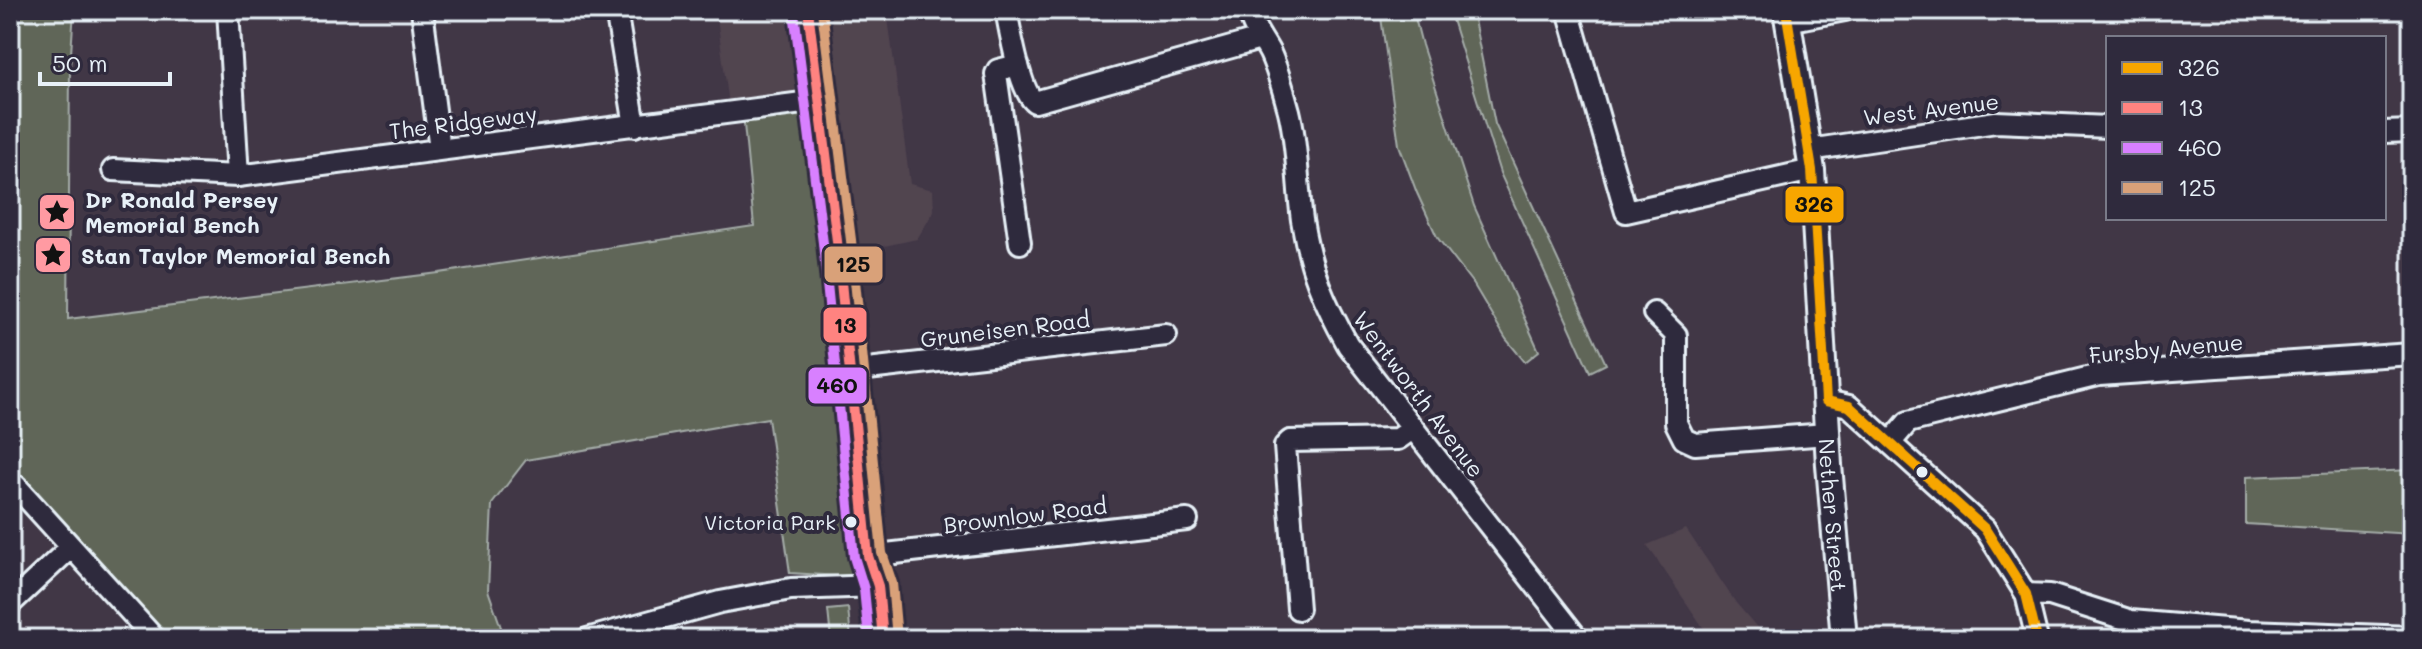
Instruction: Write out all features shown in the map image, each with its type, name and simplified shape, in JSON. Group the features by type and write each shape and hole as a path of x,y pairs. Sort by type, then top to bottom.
{"main road":[{"path":"808,10 883,639"}],"street":[{"path":"228,10 238,176"},
{"path":"422,10 440,149"},
{"path":"616,10 635,126"},
{"path":"1006,10 1018,65 1029,98 1035,102 1260,39"},
{"name":"Wentworth Avenue","path":"1248,10 1260,39 1270,53 1289,112 1303,221 1311,263 1324,302 1348,345 1578,639"},
{"name":"West Avenue","path":"1568,10 1626,212 1810,160 1996,122 2106,127"},
{"path":"1787,16 1845,10"},
{"name":"Nether Street","path":"1787,16 1810,160 1827,434 1844,639"},
{"path":"1018,65 998,70 996,74 1020,243"},
{"name":"The Ridgeway","path":"113,170 238,176 818,101"},
{"path":"2386,132 2412,131"},
{"path":"1654,313 1676,335 1676,423 1684,439 1695,444 1827,434"},
{"name":"Gruneisen Road","path":"850,371 1166,335"},
{"name":"Fursby Avenue","path":"1891,442 1908,422 2099,375 2412,354"},
{"path":"1826,401 1849,406 1985,529 2026,594 2037,639"},
{"path":"1298,609 1285,446 1290,441 1398,439 1412,429"},
{"path":"10,484 16,486 155,639"},
{"name":"Brownlow Road","path":"587,639 720,602 873,571 1187,520"},
{"path":"10,604 70,548"},
{"path":"2026,594 2050,595 2131,621 2249,635 2412,637"}],"shaded area":[{"path":"716,10 887,10 910,184 933,190 934,211 917,239 852,253 834,99 730,112"},
{"path":"1686,529 1736,603 1767,639 1711,639 1647,545"}],"green space":[{"name":"Victoria Park","path":"10,10 74,10 70,68 68,319 439,273 754,226 744,124 747,117 804,110 857,577 790,573 768,418 526,460 492,504 488,590 505,639 157,639 10,494"},
{"path":"1380,10 1413,10 1474,206 1539,351 1525,362 1506,339 1474,285 1437,237 1417,193 1399,145"},
{"path":"1449,10 1472,10 1495,124 1606,364 1590,372 1500,173"},
{"path":"2412,470 2412,534 2246,524 2246,477"},
{"path":"848,608 851,639 831,639 828,610"}],"transit line":[{"name":"13","path":"808,10 837,241 868,556 878,586 883,639"},
{"name":"125","path":"822,10 851,240 882,553 892,583 897,638"},
{"name":"326","path":"1786,10 1812,170 1826,401"},
{"name":"460","path":"794,12 823,243 854,557 864,589 869,639"},
{"name":"326","path":"1826,401 1849,406 1985,529 2026,594 2037,639"}],"place":[{"name":"Dr Ronald Persey Memorial Bench","path":"57,212"},
{"name":"Stan Taylor Memorial Bench","path":"53,255"},
{"name":"Victoria Park","path":"851,522"}]}
